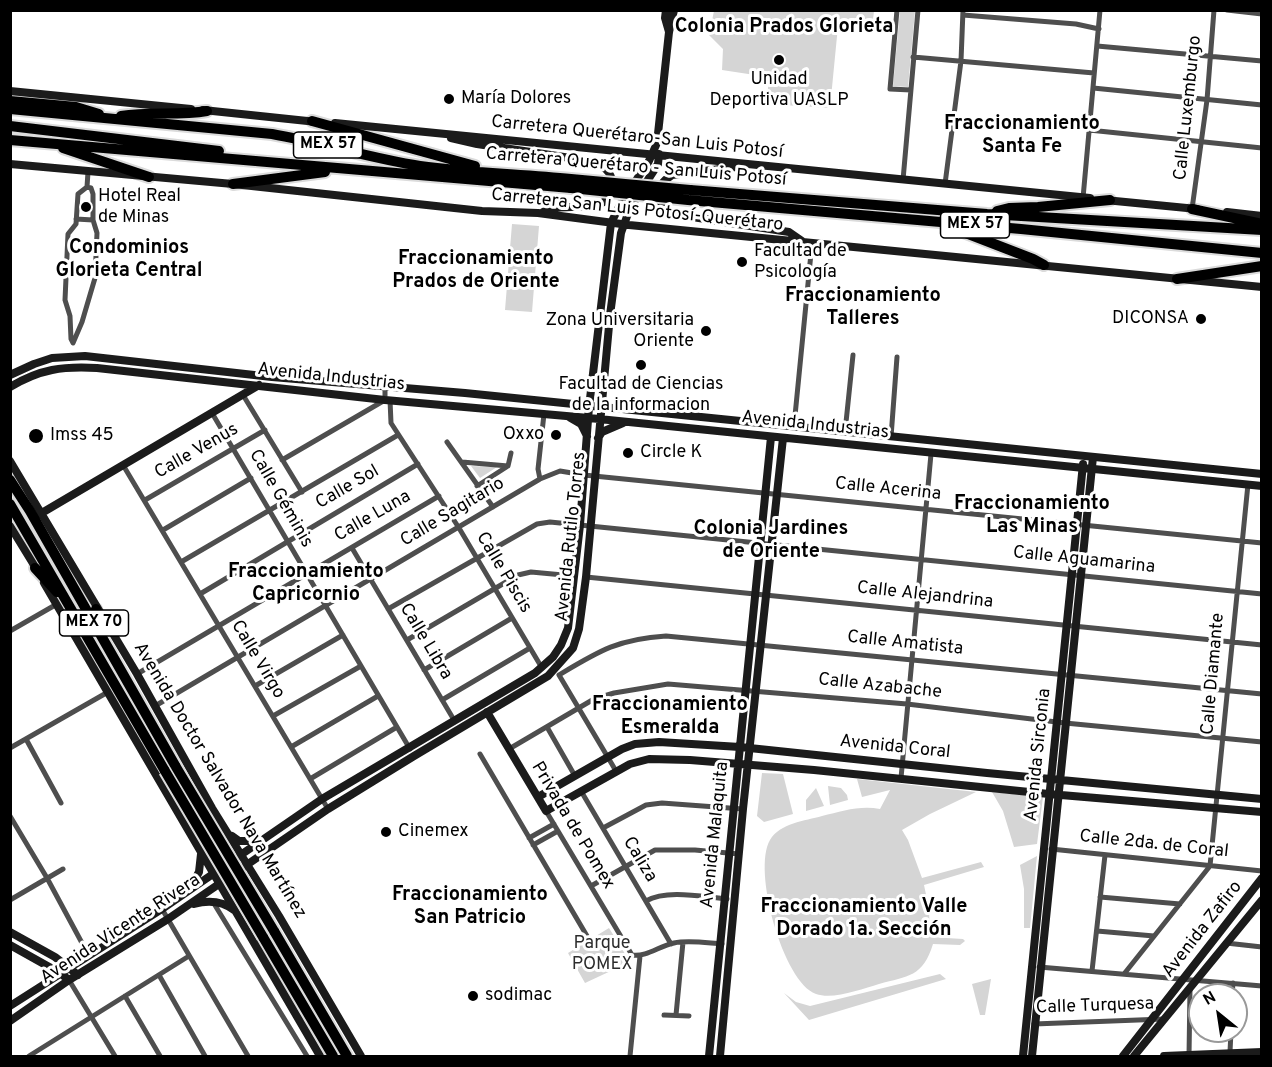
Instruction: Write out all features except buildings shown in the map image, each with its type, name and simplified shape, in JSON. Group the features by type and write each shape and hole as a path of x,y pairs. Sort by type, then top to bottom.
{"highway":[{"path":"10,101 83,109 98,113 105,119 135,114 188,114 207,111"},
{"name":"Carretera Querétaro - San Luis Potosí","path":"10,109 272,134 423,166 501,173 571,183"},
{"path":"312,121 501,173"},
{"path":"14,127 253,155 268,162"},
{"name":"Carretera Querétaro - San Luis Potosí","path":"10,140 348,169 571,183 1262,253"},
{"path":"46,142 149,177"},
{"path":"233,184 348,169"},
{"name":"Carretera Querétaro - San Luis Potosí","path":"689,195 1262,230"},
{"path":"987,214 1009,208 1110,200"},
{"path":"1192,209 1262,224"},
{"path":"934,221 1044,265"},
{"path":"1177,279 1262,266"},
{"path":"10,473 30,496"},
{"name":"Avenida Doctor Salvador Nava Martínez","path":"10,480 153,725 170,769 263,937 333,1056"},
{"name":"Avenida Doctor Salvador Nava Martínez","path":"10,504 170,769 274,931 347,1056"},
{"path":"35,568 74,613"},
{"path":"96,609 100,624 133,680 153,725"}],"main road":[{"path":"656,156 669,14"},
{"name":"Carretera Querétaro-San Luis Potosí","path":"10,91 1262,216"},
{"path":"443,134 456,141 584,160 600,165 611,174 614,187 608,199 596,206 555,208 538,213"},
{"name":"Avenida Rutilo Torres","path":"242,855 322,799 542,668 561,645 568,628 580,525 589,407 611,223 621,202 656,156"},
{"name":"Avenida Rutilo Torres","path":"248,863 328,809 487,712 556,673 573,648 579,628 586,577 597,439 610,315 623,224 656,156"},
{"name":"Carretera San Luis Potosí-Querétaro","path":"10,164 233,184 482,211 538,213 611,223 1262,287"},
{"path":"750,164 672,176 664,181 659,189 663,207 673,214 789,232 808,242"},
{"name":"Avenida Industrias","path":"10,375 34,363 72,356 386,388 465,393 1262,474"},
{"path":"128,371 147,369 154,363"},
{"name":"Avenida Industrias","path":"10,387 41,371 55,369 76,367 128,371 388,400 600,419 1262,486"},
{"path":"40,514 272,377"},
{"path":"286,389 288,378"},
{"path":"567,416 581,424 587,436"},
{"path":"597,439 602,432 612,426 627,422"},
{"name":"Avenida Malaquita","path":"709,1056 771,437"},
{"name":"Avenida Malaquita","path":"720,1056 743,809 783,438"},
{"name":"Avenida Sirconia","path":"1032,1056 1031,1024 1048,849 1049,794 1067,675 1088,457"},
{"name":"Avenida Doctor Salvador Nava Martínez","path":"10,461 96,609 137,674 227,832 248,863 362,1056"},
{"path":"12,530 320,1056"},
{"name":"Privada de Pomex","path":"487,712 546,811"},
{"name":"Avenida Sirconia","path":"1048,849 1059,794 1061,722"},
{"name":"Avenida Coral","path":"538,797 607,757 635,744 659,742 740,747 1262,799"},
{"path":"814,755 814,770"},
{"name":"Avenida Coral","path":"546,811 616,771 649,759 749,764 1049,794 1262,812"},
{"path":"200,851 214,851 222,847 226,844 227,832"},
{"path":"227,832 239,841 262,841"},
{"path":"190,888 199,872 200,851"},
{"name":"Avenida Vicente Rivera","path":"10,1006 242,855"},
{"name":"Avenida Vicente Rivera","path":"10,1020 69,980 168,919 248,863"},
{"name":"Avenida Zafiro","path":"1123,1056 1262,878"},
{"name":"Avenida Zafiro","path":"1193,983 1258,908 1262,900"},
{"path":"188,905 213,902 227,905 235,910"},
{"path":"10,932 55,957 78,975"},
{"path":"10,945 49,966 69,980"},
{"path":"49,966 55,963 55,957"},
{"name":"Avenida Zafiro","path":"1134,1056 1188,989"},
{"name":"Avenida Sirconia","path":"1023,1056 1031,1024"},
{"path":"1164,1056 1262,1052"}],"street":[{"path":"897,10 890,89 911,90"},
{"path":"903,180 918,10"},
{"path":"1083,198 1100,10"},
{"name":"Calle Luxemburgo","path":"1192,209 1207,100 1215,10"},
{"path":"1227,10 1262,14"},
{"path":"945,184 961,61 963,13 1076,24 1099,29"},
{"path":"1097,46 1262,61"},
{"path":"913,57 1094,73"},
{"path":"1093,88 1262,105"},
{"path":"1089,130 1262,148"},
{"path":"73,343 70,339 70,316 65,300 68,234 76,224 78,194 87,187 88,172"},
{"path":"72,356 73,343 95,278 97,233 93,220 93,194 91,188 87,187"},
{"path":"76,219 93,220"},
{"path":"794,426 808,242"},
{"path":"70,316 83,317"},
{"path":"845,432 853,355"},
{"path":"891,437 897,357"},
{"name":"Calle Piscis","path":"386,388 392,423 459,528 542,668"},
{"path":"243,395 302,492"},
{"path":"282,460 388,400"},
{"name":"Calle Géminis","path":"212,413 414,756"},
{"path":"540,479 538,469 544,414"},
{"name":"Calle Venus","path":"144,500 265,430"},
{"path":"181,562 399,435"},
{"path":"447,442 493,507"},
{"path":"477,486 508,466 511,453"},
{"path":"901,778 931,454"},
{"path":"462,462 508,466"},
{"name":"Calle Virgo","path":"123,465 328,809"},
{"name":"Calle Sol","path":"200,594 418,465"},
{"name":"Calle Sagitario","path":"154,706 540,479 561,471 584,475"},
{"name":"Calle Acerina","path":"584,475 1262,543"},
{"path":"163,530 251,478"},
{"name":"Calle Diamante","path":"1210,866 1248,484"},
{"name":"Calle Luna","path":"137,674 439,496"},
{"name":"Calle Aguamarina","path":"388,609 537,524 550,522 1262,594"},
{"name":"Calle Libra","path":"352,548 454,720"},
{"path":"406,640 518,575 531,572 574,576"},
{"name":"Calle Alejandrina","path":"586,577 756,592 1262,645"},
{"path":"10,631 57,604"},
{"path":"424,670 512,618"},
{"path":"255,687 343,635"},
{"name":"Calle Amatista","path":"556,673 606,648 641,638 666,636 1262,694"},
{"path":"442,700 530,648"},
{"path":"273,716 361,666"},
{"path":"556,673 616,771"},
{"name":"Calle Azabache","path":"509,749 594,699 614,693 668,684 908,704 1262,742"},
{"path":"10,748 108,692"},
{"path":"291,747 378,696"},
{"path":"310,779 397,727"},
{"path":"547,727 575,776"},
{"path":"26,739 61,803"},
{"path":"480,754 586,936"},
{"name":"Caliza","path":"582,791 671,944"},
{"path":"603,828 646,805 662,803 743,809"},
{"name":"Privada de Pomex","path":"546,811 632,955 640,956"},
{"path":"10,816 47,878 88,956"},
{"path":"529,838 554,824"},
{"path":"534,845 558,831"},
{"name":"Calle 2da. de Coral","path":"1048,849 1262,871"},
{"path":"591,886 655,850 740,854"},
{"path":"1092,971 1105,855"},
{"path":"1124,974 1210,866"},
{"path":"10,900 63,869"},
{"path":"646,901 667,894 734,900"},
{"path":"1100,897 1180,904"},
{"path":"213,902 307,1056"},
{"path":"162,909 248,1056"},
{"path":"1097,931 1154,936"},
{"path":"676,1016 683,942"},
{"path":"630,1056 640,956 671,944 683,942 730,945"},
{"path":"1226,944 1262,947"},
{"path":"29,1056 189,956"},
{"path":"1037,966 1183,980 1190,983"},
{"path":"159,975 205,1056"},
{"path":"69,980 115,1056"},
{"path":"125,996 160,1056"},
{"path":"664,1015 689,1016"},
{"name":"Calle Turquesa","path":"1031,1024 1164,1019"},
{"path":"1230,1043 1230,1052"}],"green space":[{"name":"Unidad Deportiva UASLP","path":"714,10 874,11 872,29 838,26 830,108 768,104 768,77 722,70 723,49 709,35"},
{"path":"900,11 915,11 908,87 893,86"},
{"path":"512,224 539,226 532,312 505,310"},
{"path":"471,466 497,467 480,478"},
{"path":"762,773 783,774 793,814 764,822 757,816"},
{"path":"857,779 976,792 902,830 922,878 981,862 984,867 924,885 929,909 930,937 963,939 965,941 960,945 933,944 924,963 906,977 848,993 831,996 816,994 804,985 792,969 782,948 768,899 765,855 774,834 786,826 851,809 880,809 890,790 862,797"},
{"path":"828,786 841,788 848,800 830,805"},
{"path":"816,788 824,806 806,811 806,800"},
{"path":"992,792 1043,797 1037,844 1014,847 1003,811"},
{"path":"1037,856 1030,928 1024,928 1024,889 1020,865"},
{"name":"Parque POMEX","path":"609,928 630,962 585,983 568,953"},
{"path":"940,974 946,979 809,1020 784,993 796,1002 810,1006"},
{"path":"991,979 985,1015 980,1015 972,984"}],"place":[{"name":"Unidad Deportiva UASLP","path":"779,60"},
{"name":"María Dolores","path":"449,99"},
{"name":"Hotel Real de Minas","path":"86,207"},
{"name":"Facultad de Psicología","path":"742,262"},
{"name":"DICONSA","path":"1201,319"},
{"name":"Zona Universitaria Oriente","path":"706,331"},
{"name":"Facultad de Ciencias de la informacion","path":"641,365"},
{"name":"Oxxo","path":"556,435"},
{"name":"Imss 45","path":"36,436"},
{"name":"Circle K","path":"628,453"},
{"name":"Cinemex","path":"386,832"},
{"name":"sodimac","path":"473,996"}],"district":[{"name":"Colonia Prados Glorieta","path":"784,28"},
{"name":"Fraccionamiento Santa Fe","path":"1022,136"},
{"name":"Condominios Glorieta Central","path":"129,260"},
{"name":"Fraccionamiento Prados de Oriente","path":"476,272"},
{"name":"Fraccionamiento Talleres","path":"863,308"},
{"name":"Fraccionamiento Las Minas","path":"1032,516"},
{"name":"Colonia Jardines de Oriente","path":"771,542"},
{"name":"Fraccionamiento Capricornio","path":"306,584"},
{"name":"Fraccionamiento Esmeralda","path":"670,718"},
{"name":"Fraccionamiento San Patricio","path":"470,908"},
{"name":"Fraccionamiento Valle Dorado 1a. Sección","path":"864,920"}]}
